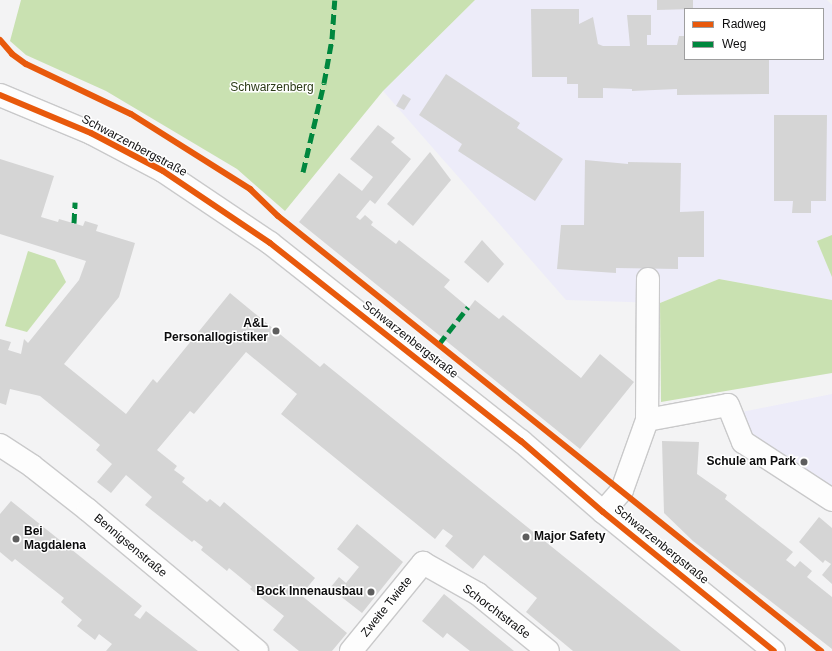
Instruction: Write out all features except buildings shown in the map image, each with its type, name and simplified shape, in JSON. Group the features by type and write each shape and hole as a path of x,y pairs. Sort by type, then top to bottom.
{"street":[{"name":"Schwarzenbergstraße","path":"0,95 91,133 163,171 229,214 270,244 521,441 602,512 774,651"},
{"path":"602,512 622,490 647,420 648,279"},
{"path":"647,420 728,405 743,442 832,500"},
{"name":"Bennigsenstraße","path":"0,445 32,466 88,510 257,651"},
{"name":"Zweite Twiete","path":"351,651 423,562"},
{"name":"Schorchtstraße","path":"423,562 478,594 548,651"}],"shaded area":[{"path":"475,0 827,0 832,5 832,300 719,279 660,303 566,300 383,91"},
{"name":"Schule am Park","path":"832,394 832,508 722,416"}],"green space":[{"name":"Schwarzenberg","path":"21,0 475,0 383,91 285,211 237,169 106,91 26,55 10,41"},
{"path":"832,235 832,277 817,241"},
{"path":"28,251 55,260 66,282 27,332 5,326"},
{"path":"719,279 832,300 832,373 661,402 660,303"}],"marked path":[{"path":"303,172 324,83 332,39 335,0"},
{"path":"74,223 75,202"},
{"path":"439,344 468,307"}],"cycle path":[{"path":"0,40 12,54 26,64 131,114 250,189 278,216 821,651"},
{"path":"0,95 91,133 163,171 270,243 521,441 603,512 774,651"}],"place":[{"name":"A&L Personallogistiker","path":"276,331"},
{"name":"Schule am Park","path":"804,462"},
{"name":"Major Safety","path":"526,537"},
{"name":"Bei Magdalena","path":"16,539"},
{"name":"Bock Innenausbau","path":"371,592"}]}
